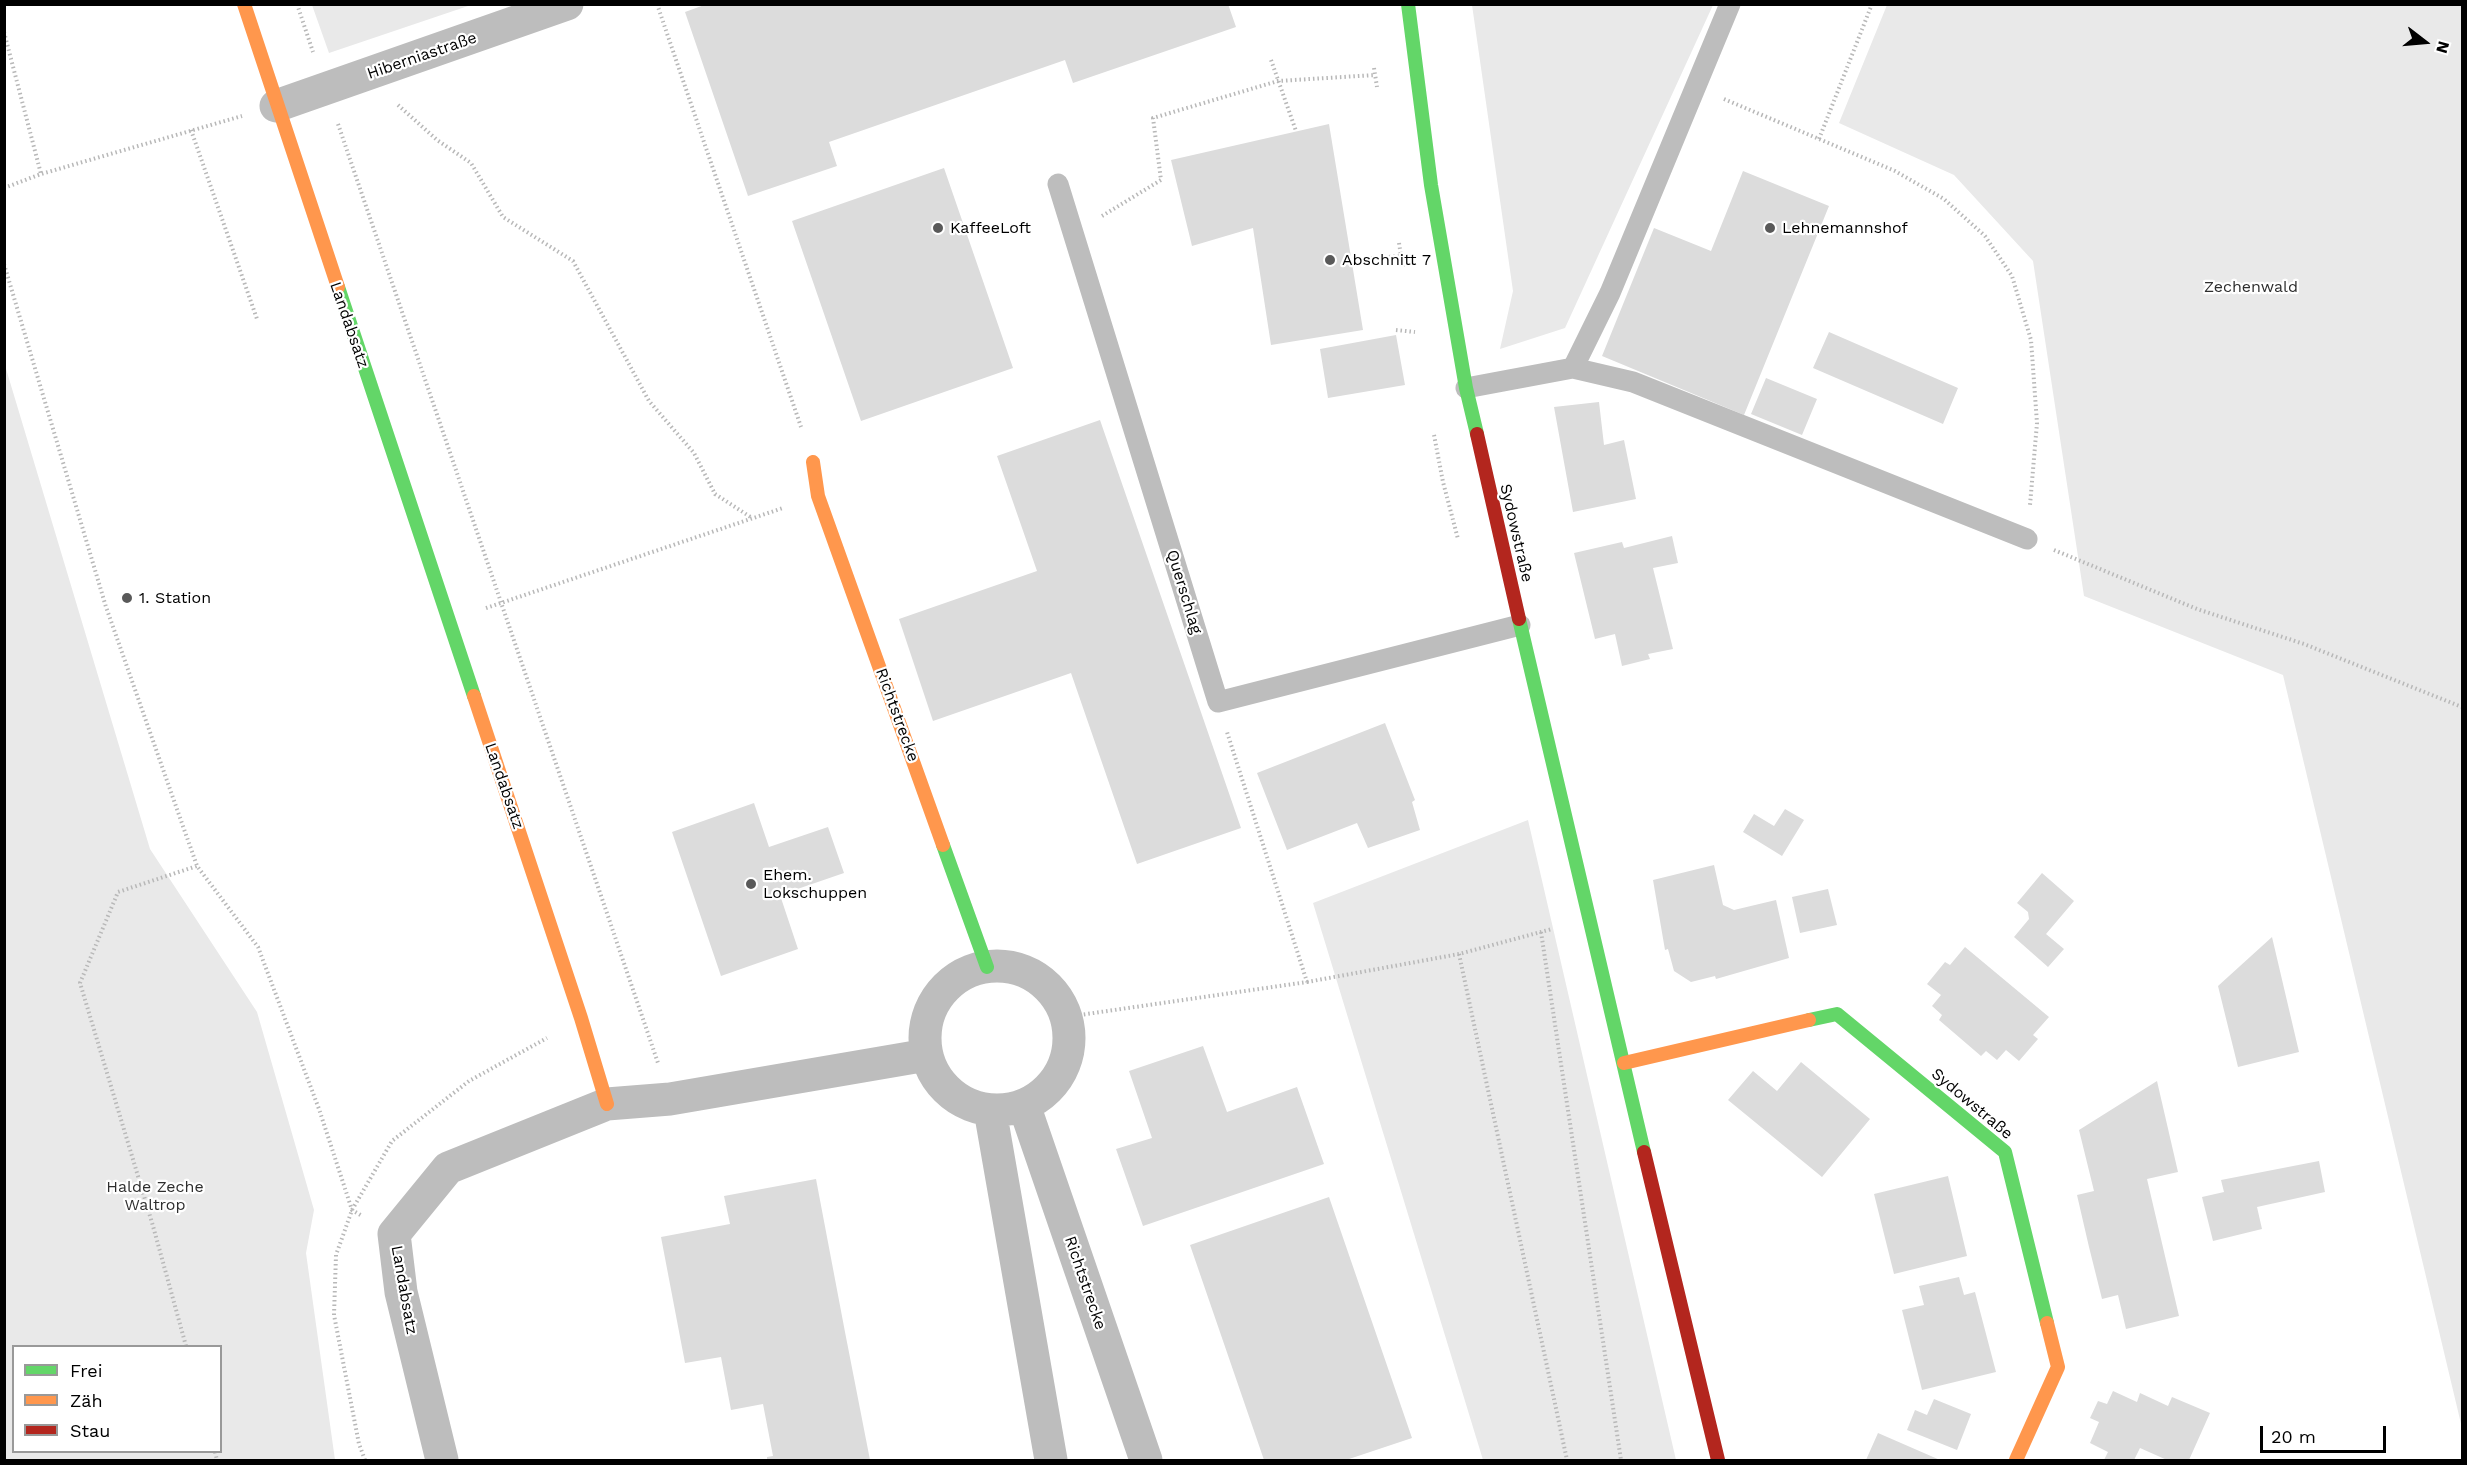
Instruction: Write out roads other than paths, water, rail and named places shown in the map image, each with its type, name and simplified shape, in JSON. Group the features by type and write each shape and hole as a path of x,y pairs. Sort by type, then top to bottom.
{"street":[{"name":"Landabsatz","path":"244,4 276,106 581,1018 607,1104 448,1168 394,1234 400,1292 442,1461"},
{"name":"Hiberniastraße","path":"276,106 567,4"},
{"name":"Sydowstraße","path":"1408,4 1431,185 1466,388 1589,921 1718,1461"},
{"name":"Richtstrecke","path":"813,462 818,496 987,967"},
{"path":"987,967 1007,967 1027,973 1044,984 1057,999 1066,1017 1069,1044 1062,1069 1047,1090 1024,1105 1008,1110 990,1110 969,1105 950,1093 935,1076 927,1055 924,1036 929,1016 938,998 951,982 968,972 987,967"},
{"name":"Sydowstraße","path":"1624,1064 1837,1014 2005,1152 2058,1367 2016,1461"},
{"path":"607,1104 670,1099 927,1055"},
{"name":"Richtstrecke","path":"1024,1105 1146,1461"},
{"path":"990,1110 1051,1461"}],"lane":[{"path":"1573,368 1610,293 1730,4"},
{"name":"Querschlag","path":"1058,184 1218,702 1520,625"},
{"path":"1466,388 1573,368 1633,382 2026,539"}],"place":[{"name":"KaffeeLoft","path":"938,228"},
{"name":"Lehnemannshof","path":"1770,228"},
{"name":"Abschnitt 7","path":"1330,260"},
{"name":"1. Station","path":"127,598"},
{"name":"Ehem. Lokschuppen","path":"751,884"}],"park label":[{"name":"Zechenwald","path":"2251,287"},
{"name":"Halde Zeche Waltrop","path":"155,1196"}]}
